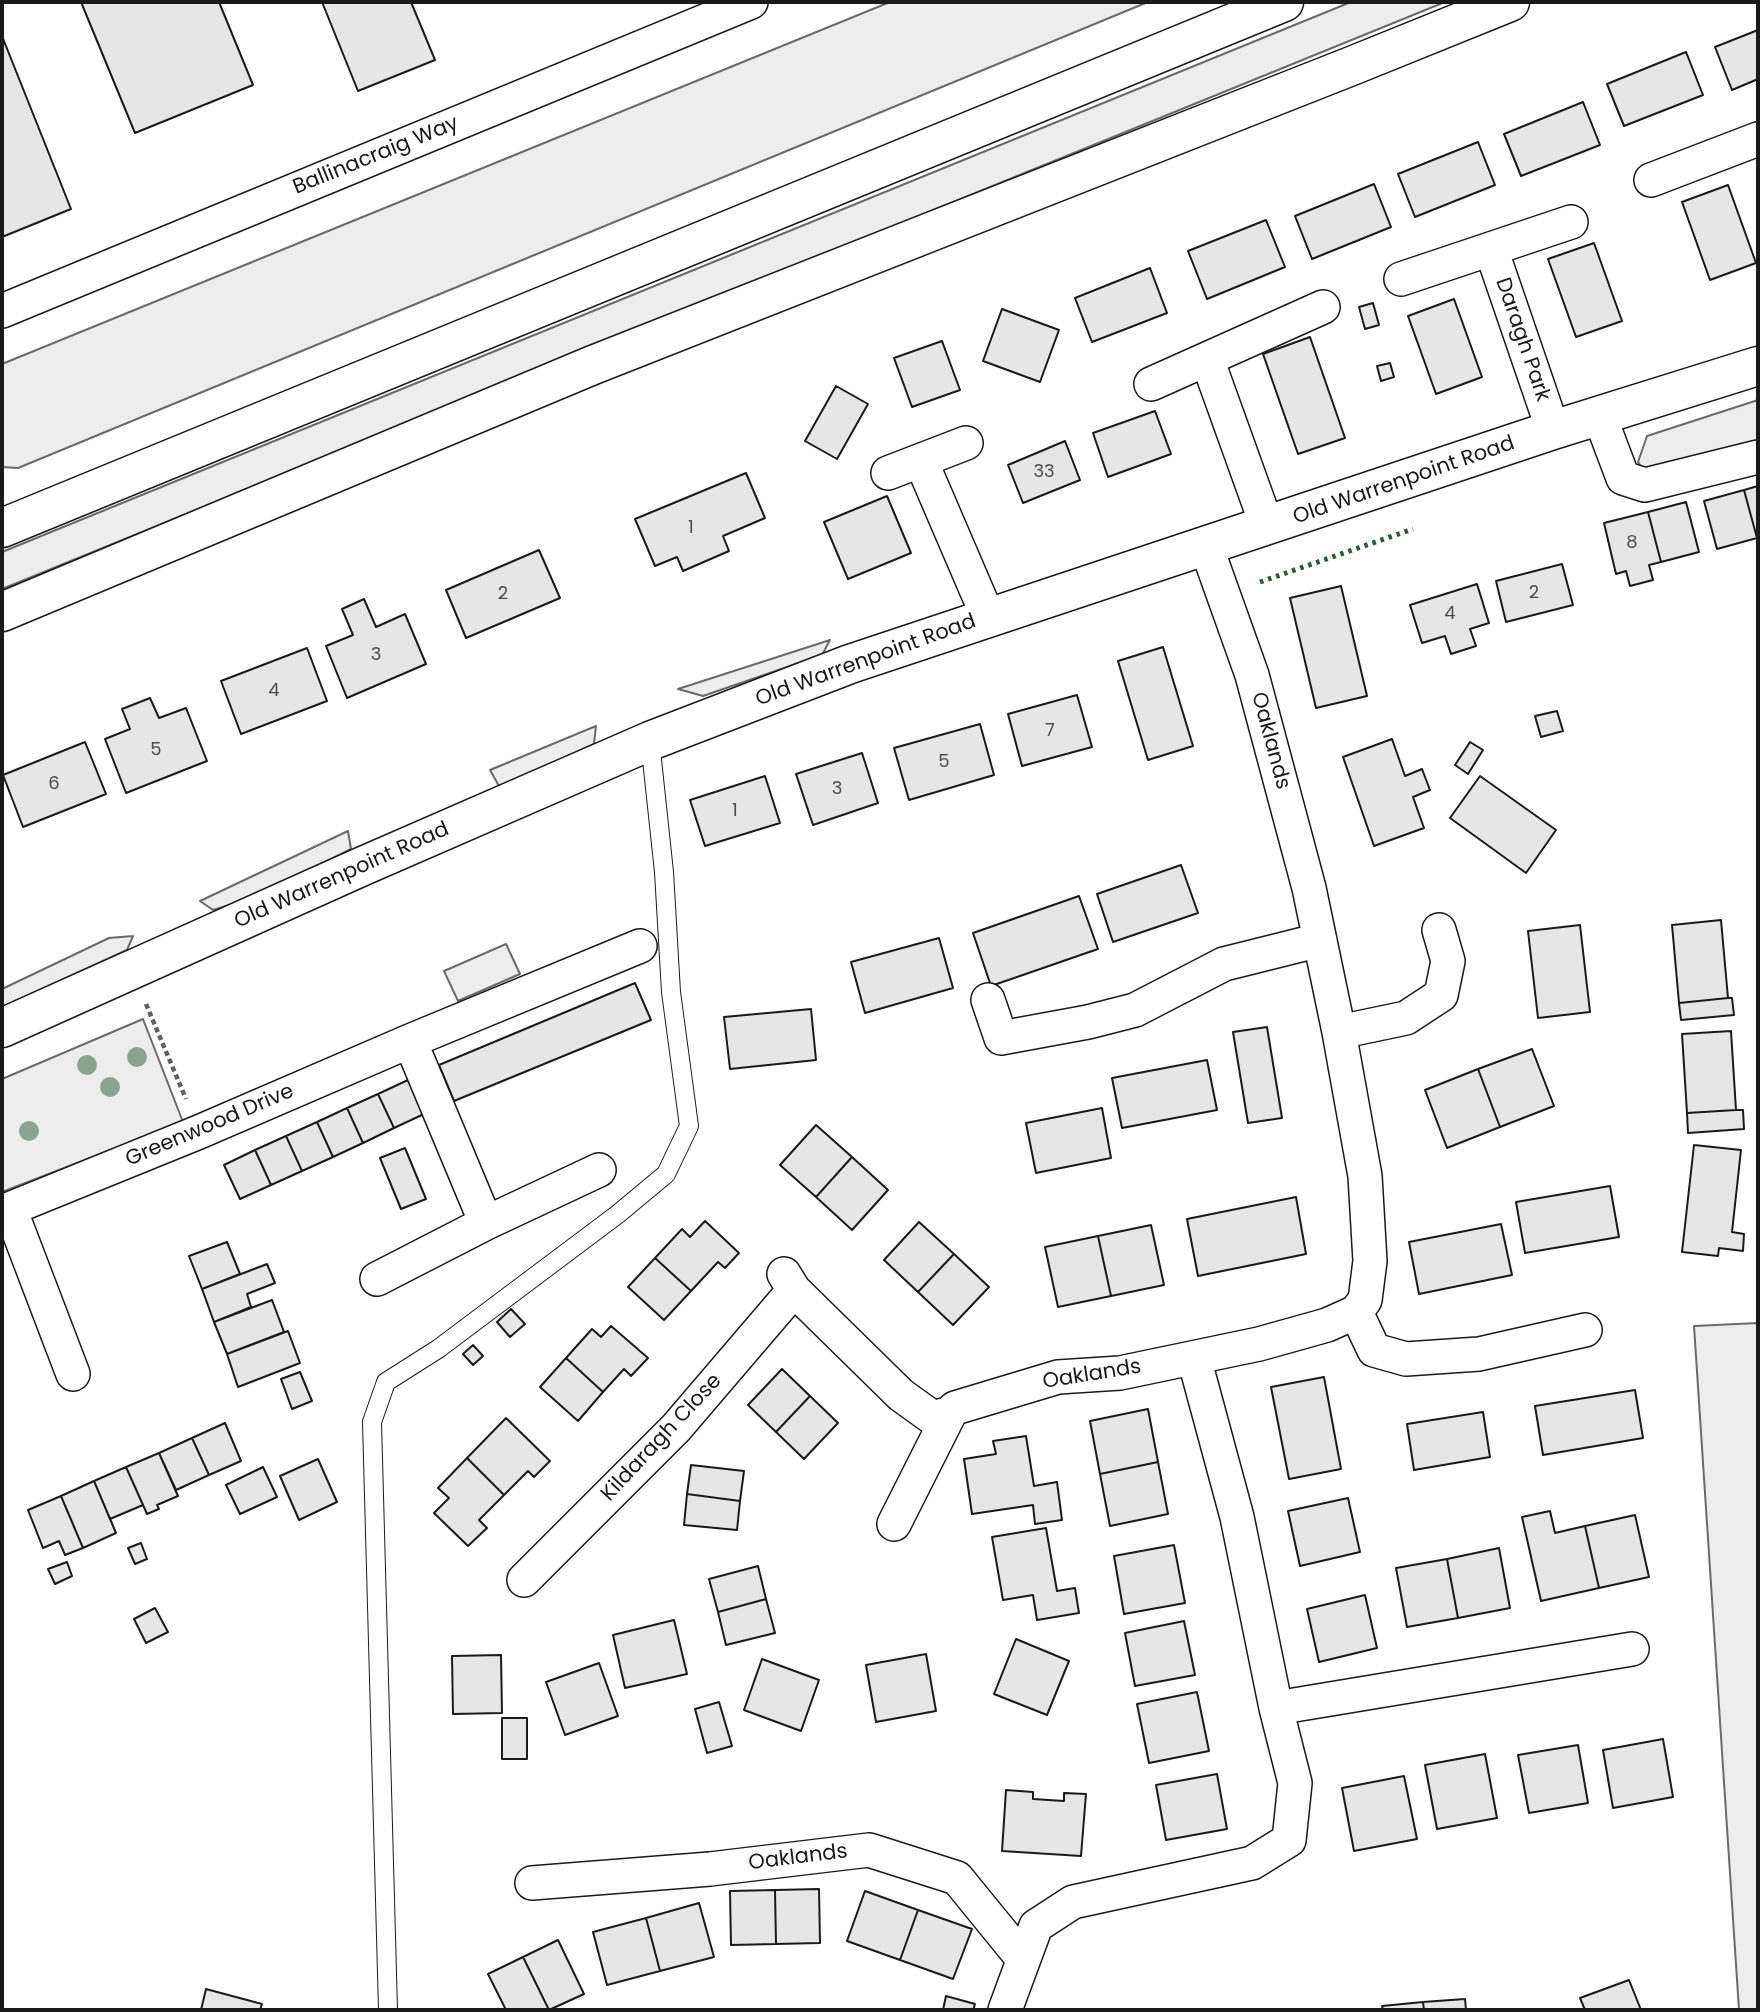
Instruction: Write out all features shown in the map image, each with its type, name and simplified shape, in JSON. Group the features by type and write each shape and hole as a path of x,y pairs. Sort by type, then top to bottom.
{"main road":[{"path":"2,528 1284,2"},
{"path":"2,612 593,365 1510,2"},
{"name":"Old Warrenpoint Road","path":"2,1028 650,741 850,664 1553,430 1758,366"}],"street":[{"name":"Ballinacraig Way","path":"2,311 751,2"},
{"path":"1651,180 1758,141"},
{"name":"Daragh Park","path":"1401,279 1571,222"},
{"name":"Daragh Park","path":"1491,249 1553,430"},
{"path":"1151,384 1323,307"},
{"path":"1208,359 1267,526"},
{"path":"1600,417 1623,478 1645,485 1758,457"},
{"path":"888,473 966,443"},
{"path":"921,461 988,617"},
{"name":"Oaklands","path":"950,1413 986,1397 1058,1377 1120,1373 1259,1345 1327,1325 1356,1312 1366,1300 1370,1261 1365,1176 1309,888 1252,675 1206,545"},
{"path":"1339,1032 1406,1018 1441,995 1448,961 1439,930"},
{"path":"988,1000 1001,1038 1088,1023 1135,1010 1224,964 1320,940"},
{"name":"Greenwood Drive","path":"73,1374 6,1211 640,946"},
{"path":"410,1041 486,1223"},
{"path":"377,1279 486,1223 599,1170"},
{"name":"Kildaragh Close","path":"524,1580 676,1428 789,1282 901,1395 933,1418 950,1413"},
{"path":"1356,1312 1374,1350 1406,1359 1479,1354 1585,1330"},
{"path":"1005,2010 1036,1926 1073,1902 1252,1863 1289,1840 1295,1783 1276,1708 1237,1517 1194,1358"},
{"path":"894,1524 950,1413"},
{"path":"1276,1708 1632,1649"},
{"name":"Oaklands","path":"532,1883 710,1869 869,1850 957,1878 1023,1959"}],"lane":[{"path":"388,2010 372,1422 386,1382 438,1349 618,1214 666,1174 689,1126 671,992 664,872 650,741"}],"path":[{"path":"142,995 199,1132"}],"shaded area":[{"path":"890,2 1148,2 18,468 2,467 2,364"},
{"path":"1351,2 1445,2 2,589 2,552"},
{"path":"1758,400 1758,443 1645,473 1638,462 1647,436"},
{"path":"830,640 822,655 703,696 678,689"},
{"path":"596,726 594,744 512,782 499,786 490,770"},
{"path":"348,831 351,849 259,896 213,910 200,901"},
{"path":"133,936 127,950 2,1007 2,989 109,938"},
{"path":"506,944 520,974 458,1001 444,971"},
{"path":"143,1019 183,1122 2,1192 2,1079"},
{"path":"1758,1323 1758,2010 1739,2010 1694,1326"}],"building":[{"path":"81,2 219,2 253,85 135,133"},
{"path":"322,2 411,2 435,60 358,91"},
{"path":"1758,30 1758,79 1732,90 1715,47"},
{"path":"2,36 71,209 2,237"},
{"path":"1686,52 1703,95 1624,126 1607,84"},
{"path":"1583,102 1600,145 1521,176 1504,134"},
{"path":"1478,142 1495,185 1415,217 1398,174"},
{"path":"1374,184 1391,227 1312,259 1295,216"},
{"path":"1728,185 1756,263 1710,280 1682,202"},
{"path":"1266,220 1285,267 1207,299 1188,251"},
{"path":"1594,243 1622,321 1576,337 1548,259"},
{"path":"1150,268 1167,313 1092,342 1075,298"},
{"path":"1454,299 1482,377 1436,394 1408,316"},
{"path":"1373,303 1379,325 1365,329 1359,307"},
{"path":"1002,309 1059,330 1040,382 983,361"},
{"path":"1310,337 1345,438 1298,454 1263,354"},
{"path":"942,341 960,390 912,407 894,358"},
{"path":"1390,363 1394,377 1381,381 1377,366"},
{"path":"836,386 868,404 837,459 805,441"},
{"path":"1155,411 1171,454 1108,477 1093,433"},
{"path":"1065,441 1080,480 1023,503 1008,465"},
{"path":"746,473 765,518 723,536 729,551 683,571 677,557 655,566 635,519"},
{"path":"1758,486 1758,538 1757,538 1744,490"},
{"path":"1744,490 1757,538 1717,549 1704,501"},
{"path":"887,496 911,553 848,579 824,522"},
{"path":"1686,502 1699,552 1661,562 1648,512"},
{"path":"1648,512 1661,562 1649,565 1653,580 1630,586 1626,571 1616,574 1604,523"},
{"path":"539,550 560,598 466,638 446,590"},
{"path":"1562,564 1573,605 1506,622 1496,581"},
{"path":"1477,584 1489,623 1470,629 1476,646 1451,654 1445,636 1422,643 1410,605"},
{"path":"1341,586 1367,696 1316,708 1290,598"},
{"path":"364,599 376,627 405,614 426,664 347,698 326,646 353,635 342,609"},
{"path":"1163,647 1193,746 1148,760 1118,661"},
{"path":"307,648 327,701 241,734 221,681"},
{"path":"1077,695 1092,747 1022,766 1008,714"},
{"path":"150,698 159,718 186,708 207,761 126,793 105,739 130,729 122,709"},
{"path":"1557,711 1563,731 1541,737 1535,716"},
{"path":"980,724 994,775 909,800 894,748"},
{"path":"1392,739 1405,776 1422,769 1430,790 1413,797 1424,828 1374,846 1343,757"},
{"path":"85,742 106,794 23,827 3,775"},
{"path":"1470,742 1483,750 1468,774 1455,765"},
{"path":"862,753 878,803 813,825 796,774"},
{"path":"765,776 780,823 705,846 690,800"},
{"path":"1480,776 1556,830 1526,873 1450,818"},
{"path":"1181,865 1198,913 1113,942 1097,894"},
{"path":"1079,896 1098,949 991,986 973,933"},
{"path":"1721,920 1728,998 1679,1003 1672,925"},
{"path":"1580,925 1590,1012 1538,1018 1528,931"},
{"path":"939,938 953,988 865,1013 851,962"},
{"path":"635,983 651,1020 454,1101 439,1065"},
{"path":"1732,998 1734,1015 1681,1020 1679,1003"},
{"path":"811,1009 816,1060 730,1069 724,1017"},
{"path":"1267,1027 1282,1118 1248,1123 1233,1032"},
{"path":"1731,1031 1736,1110 1687,1113 1682,1034"},
{"path":"1532,1049 1554,1106 1500,1127 1478,1069"},
{"path":"1207,1060 1217,1110 1122,1128 1112,1078"},
{"path":"1478,1069 1500,1127 1447,1148 1425,1090"},
{"path":"408,1080 424,1114 394,1128 378,1094"},
{"path":"378,1094 394,1128 363,1143 347,1108"},
{"path":"347,1108 363,1143 333,1157 317,1122"},
{"path":"1102,1108 1111,1158 1036,1173 1026,1123"},
{"path":"1743,1110 1744,1129 1688,1133 1687,1113"},
{"path":"317,1122 333,1157 302,1171 286,1136"},
{"path":"816,1125 852,1157 816,1197 780,1165"},
{"path":"286,1136 302,1171 271,1185 255,1150"},
{"path":"1694,1145 1741,1150 1732,1232 1744,1234 1743,1251 1719,1248 1718,1256 1682,1252"},
{"path":"405,1148 426,1199 401,1209 380,1158"},
{"path":"255,1150 271,1185 240,1199 224,1165"},
{"path":"852,1157 888,1190 852,1230 816,1197"},
{"path":"1610,1186 1619,1237 1525,1253 1516,1202"},
{"path":"1296,1197 1306,1254 1198,1276 1187,1219"},
{"path":"705,1221 739,1253 725,1268 718,1262 691,1291 655,1258 682,1229 690,1237"},
{"path":"919,1222 954,1254 918,1292 884,1260"},
{"path":"1501,1224 1512,1275 1419,1294 1409,1242"},
{"path":"1151,1225 1164,1285 1111,1296 1098,1236"},
{"path":"1098,1236 1111,1296 1058,1307 1045,1247"},
{"path":"227,1242 240,1274 202,1289 189,1256"},
{"path":"954,1254 989,1287 953,1325 918,1292"},
{"path":"655,1258 691,1291 664,1320 628,1287"},
{"path":"267,1264 275,1283 247,1294 251,1307 214,1322 202,1289"},
{"path":"272,1300 284,1332 227,1354 214,1322"},
{"path":"511,1309 525,1324 510,1337 497,1322"},
{"path":"611,1326 648,1358 631,1376 624,1369 603,1392 566,1358 592,1329 601,1337"},
{"path":"288,1331 300,1363 238,1387 227,1354"},
{"path":"473,1345 483,1356 473,1365 463,1354"},
{"path":"566,1358 603,1392 578,1421 540,1387"},
{"path":"782,1369 810,1396 776,1432 748,1405"},
{"path":"300,1372 312,1401 292,1409 281,1379"},
{"path":"1324,1377 1341,1469 1289,1479 1271,1387"},
{"path":"1635,1390 1643,1438 1543,1455 1535,1406"},
{"path":"810,1396 838,1423 804,1459 776,1432"},
{"path":"1148,1409 1158,1462 1100,1474 1090,1421"},
{"path":"1483,1412 1490,1457 1414,1470 1407,1424"},
{"path":"506,1418 550,1461 534,1477 528,1471 504,1495 467,1458"},
{"path":"225,1423 241,1461 209,1475 192,1438"},
{"path":"1026,1436 1034,1486 1057,1482 1062,1520 1035,1524 1033,1505 972,1514 964,1459 996,1454 993,1441"},
{"path":"192,1438 209,1475 176,1490 159,1453"},
{"path":"159,1453 178,1496 157,1505 159,1509 147,1514 126,1467"},
{"path":"467,1458 504,1495 479,1520 487,1528 468,1546 434,1513 449,1498 438,1488"},
{"path":"318,1459 337,1502 299,1520 280,1476"},
{"path":"1158,1462 1168,1514 1110,1526 1100,1474"},
{"path":"691,1465 744,1471 740,1501 687,1494"},
{"path":"126,1467 143,1505 110,1519 94,1481"},
{"path":"263,1467 277,1497 240,1514 226,1485"},
{"path":"94,1481 116,1533 83,1548 61,1496"},
{"path":"687,1494 740,1501 737,1530 684,1525"},
{"path":"61,1496 83,1548 65,1555 59,1541 43,1548 28,1510"},
{"path":"1348,1498 1360,1552 1300,1566 1288,1511"},
{"path":"1550,1511 1555,1533 1585,1526 1599,1588 1541,1601 1522,1517"},
{"path":"1635,1515 1649,1577 1599,1588 1585,1526"},
{"path":"1046,1528 1057,1591 1075,1588 1079,1613 1037,1620 1033,1595 1003,1600 992,1537"},
{"path":"141,1543 147,1559 135,1564 128,1548"},
{"path":"1174,1545 1185,1603 1124,1614 1114,1556"},
{"path":"1499,1548 1510,1608 1458,1618 1447,1559"},
{"path":"1447,1559 1458,1618 1407,1627 1396,1568"},
{"path":"67,1562 72,1576 55,1584 48,1569"},
{"path":"758,1566 766,1599 718,1612 709,1579"},
{"path":"1365,1595 1377,1648 1319,1662 1307,1609"},
{"path":"766,1599 775,1633 726,1645 718,1612"},
{"path":"155,1608 168,1632 146,1643 134,1619"},
{"path":"674,1620 687,1674 625,1688 613,1635"},
{"path":"1184,1621 1195,1675 1135,1686 1125,1633"},
{"path":"1016,1639 1069,1661 1047,1715 994,1694"},
{"path":"926,1654 936,1711 876,1722 866,1665"},
{"path":"501,1655 502,1713 453,1714 452,1656"},
{"path":"762,1659 819,1680 801,1731 744,1710"},
{"path":"599,1663 618,1716 565,1735 546,1682"},
{"path":"1197,1692 1209,1751 1149,1763 1137,1704"},
{"path":"719,1702 732,1746 707,1753 695,1709"},
{"path":"502,1718 527,1718 527,1759 502,1759"},
{"path":"1663,1739 1673,1797 1613,1808 1603,1750"},
{"path":"1578,1745 1588,1803 1529,1813 1518,1755"},
{"path":"1485,1754 1497,1818 1437,1829 1425,1765"},
{"path":"1217,1774 1227,1829 1166,1840 1156,1785"},
{"path":"1404,1776 1417,1839 1354,1851 1342,1788"},
{"path":"1006,1790 1033,1792 1033,1799 1064,1801 1064,1793 1086,1794 1081,1856 1002,1851"},
{"path":"819,1889 820,1943 776,1944 775,1890"},
{"path":"775,1890 776,1944 731,1945 730,1891"},
{"path":"865,1891 918,1910 900,1960 847,1941"},
{"path":"699,1903 714,1957 660,1971 646,1918"},
{"path":"918,1910 972,1929 953,1979 900,1960"},
{"path":"646,1918 660,1971 607,1985 593,1932"},
{"path":"558,1940 584,1994 549,2010 523,1957"},
{"path":"523,1957 549,2010 506,2010 488,1974"},
{"path":"1629,1980 1641,2010 1585,2010 1580,1998"},
{"path":"206,1989 262,2004 260,2010 201,2010"},
{"path":"946,1996 975,2004 973,2010 943,2010"},
{"path":"1465,1999 1466,2010 1424,2010 1423,2002"},
{"path":"1423,2002 1424,2010 1383,2010 1382,2006"}],"hedge":[{"path":"1260,582 1413,529"}]}
